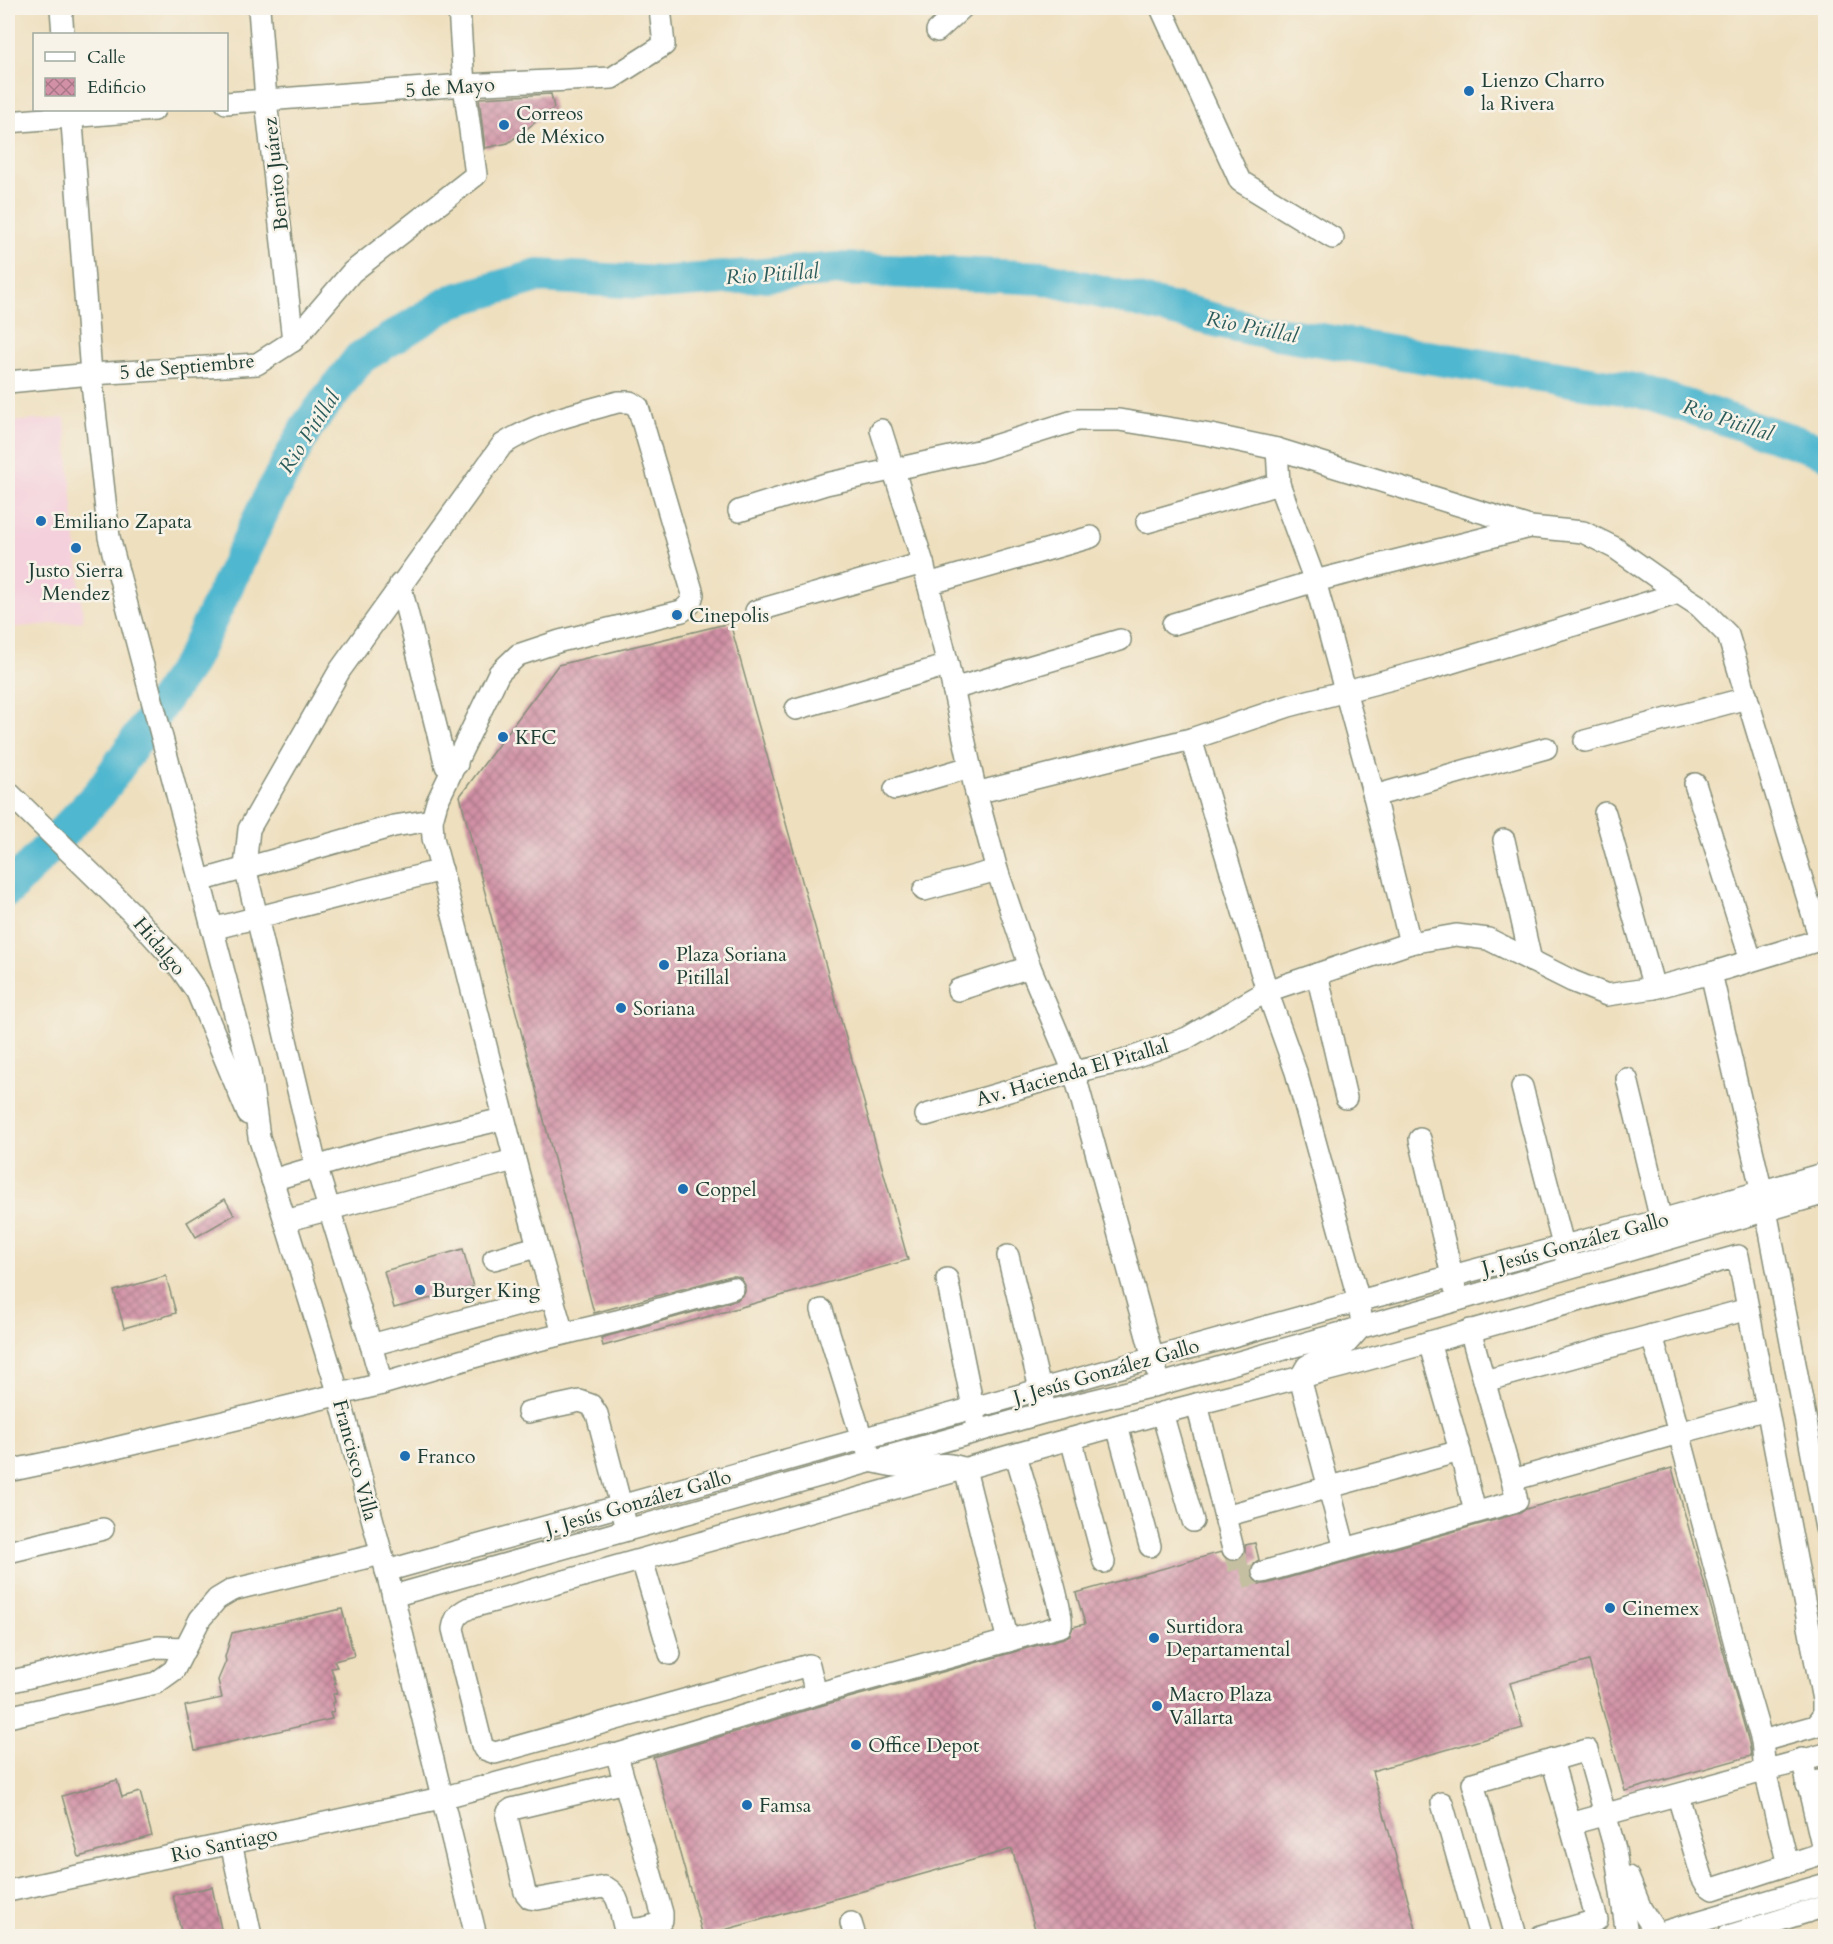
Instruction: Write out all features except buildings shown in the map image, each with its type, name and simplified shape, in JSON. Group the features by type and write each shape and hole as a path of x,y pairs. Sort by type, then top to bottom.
{"street":[{"path":"61,8 63,33"},
{"name":"Benito Juárez","path":"259,8 266,99 293,341"},
{"path":"459,8 464,85"},
{"name":"5 de Mayo","path":"228,103 464,85 612,78 664,45 660,8"},
{"path":"937,31 962,8"},
{"path":"1161,8 1240,181 1333,238"},
{"name":"5 de Septiembre","path":"8,382 91,374 257,364 293,341 352,272 476,175 464,85"},
{"path":"8,122 72,113 127,111"},
{"path":"72,113 91,374 109,537 212,929 442,870"},
{"path":"382,1384 316,1166 245,867 249,829 340,670 502,446 518,435 549,422 618,402 630,402 638,407 693,594 690,604 682,611 560,641 518,655 499,673 437,802 432,819 434,838 470,975 513,1160 563,1333"},
{"path":"740,511 826,484 978,451 1077,420 1119,420 1211,435 1277,450 1530,527 1583,532 1615,548 1699,606 1728,635 1822,938"},
{"path":"881,430 923,563 976,793 997,870 1030,967 1074,1072 1161,1384"},
{"path":"1277,450 1279,484 1315,581 1374,796 1410,944"},
{"path":"1147,522 1279,484"},
{"path":"1173,624 1315,581 1530,527"},
{"path":"928,584 1091,537"},
{"path":"756,611 923,563"},
{"path":"400,584 446,766 457,764"},
{"path":"976,793 1191,739 1289,706 1430,669 1679,593"},
{"path":"953,689 1120,640"},
{"path":"796,709 948,665"},
{"path":"1585,741 1747,698"},
{"path":"1191,739 1267,991 1296,1072 1359,1301 1362,1326 1345,1345 1307,1366 1300,1378 1345,1549"},
{"path":"1374,796 1546,747"},
{"path":"895,789 970,767"},
{"path":"1695,784 1751,960"},
{"name":"Hidalgo","path":"14,798 109,891 175,961 197,992 258,1137"},
{"path":"1605,813 1654,988"},
{"path":"200,881 394,826 432,819"},
{"path":"1504,840 1532,962"},
{"path":"924,890 997,870"},
{"name":"Francisco Villa","path":"212,929 250,1071 258,1137 339,1395 393,1596 476,1936"},
{"name":"Av. Hacienda El Pitallal","path":"926,1115 1074,1072 1120,1062 1187,1038 1267,991 1410,944 1456,935 1488,939 1532,962 1607,995 1654,988 1711,973 1822,938"},
{"path":"958,990 1030,967"},
{"path":"1711,973 1764,1201 1826,1528"},
{"path":"1317,974 1346,1098"},
{"path":"1627,1079 1664,1229"},
{"path":"1522,1087 1569,1268"},
{"path":"272,1180 316,1166 503,1119"},
{"path":"1420,1139 1458,1300"},
{"path":"285,1221 513,1160"},
{"name":"J. Jesús González Gallo","path":"1764,1201 1826,1173"},
{"name":"J. Jesús González Gallo","path":"8,1717 156,1683 174,1670 200,1618 216,1599 232,1590 384,1563 621,1507 1152,1358 1563,1247 1664,1229 1764,1201 1826,1193"},
{"name":"J. Jesús González Gallo","path":"393,1596 1046,1413 1161,1384 1569,1268 1664,1229"},
{"path":"494,1259 537,1247"},
{"path":"1008,1256 1046,1413"},
{"path":"816,1694 809,1665 495,1753 484,1749 482,1745 453,1629 454,1620 469,1608 1162,1413 1300,1378 1738,1256 1823,1700 1823,1716 1815,1726 1762,1741"},
{"path":"947,1279 978,1432"},
{"path":"8,1471 104,1451 339,1395 733,1288"},
{"path":"371,1345 552,1296"},
{"path":"1485,1381 1748,1309"},
{"path":"822,1310 862,1439 874,1462 910,1467 951,1464 965,1469"},
{"path":"1263,1572 1517,1501 1470,1330"},
{"path":"1653,1335 1762,1741 1765,1771 1788,1865"},
{"path":"1429,1342 1475,1512"},
{"path":"528,1412 580,1401 591,1405 597,1414 628,1530"},
{"path":"1197,1404 1233,1549"},
{"path":"1512,1480 1767,1409"},
{"path":"1162,1413 1193,1521"},
{"path":"1117,1426 1150,1546"},
{"path":"1071,1439 1104,1562"},
{"path":"1225,1516 1460,1451"},
{"name":"Rio Santiago","path":"8,1891 441,1798 608,1754 615,1755 816,1694 1059,1627 1063,1621 1016,1455"},
{"path":"965,1469 1008,1641"},
{"path":"8,1552 103,1529"},
{"path":"642,1560 670,1654"},
{"path":"8,1682 158,1647 185,1648"},
{"path":"1516,1936 1473,1783 1587,1750 1615,1849 1627,1936"},
{"path":"1569,1824 1606,1816 1826,1754"},
{"path":"615,1755 625,1782 662,1920 659,1923 631,1930 627,1928 624,1926 614,1892 604,1887 538,1899 530,1898 525,1892 507,1817 508,1812 512,1809 625,1782"},
{"path":"1678,1796 1702,1877 1713,1889 1825,1853 1816,1782 1802,1759"},
{"path":"1541,1936 1597,1920 1552,1760"},
{"path":"1442,1803 1480,1936"},
{"path":"231,1843 251,1936"},
{"path":"1615,1849 1653,1935 1826,1884"},
{"path":"1728,1936 1826,1906"}],"shaded area":[{"name":"Emiliano Zapata","path":"65,418 83,621 8,628 8,422"}],"waterway":[{"name":"Rio Pitillal","path":"8,890 100,793 191,661 268,500 308,425 360,358 452,301 538,276 660,283 840,269 1044,278 1252,329 1640,391 1826,452"}],"tunnel":[{"path":"1233,1549 1241,1578 1263,1572"}],"place":[{"name":"Lienzo Charro la Rivera","path":"1469,91"},
{"name":"Correos de México","path":"504,125"},
{"name":"Emiliano Zapata","path":"41,521"},
{"name":"Justo Sierra Mendez","path":"76,548"},
{"name":"Cinepolis","path":"677,615"},
{"name":"KFC","path":"503,737"},
{"name":"Plaza Soriana Pitillal","path":"664,965"},
{"name":"Soriana","path":"621,1008"},
{"name":"Coppel","path":"683,1189"},
{"name":"Burger King","path":"420,1290"},
{"name":"Franco","path":"405,1456"},
{"name":"Cinemex","path":"1610,1608"},
{"name":"Surtidora Departamental","path":"1154,1638"},
{"name":"Macro Plaza Vallarta","path":"1157,1706"},
{"name":"Office Depot","path":"856,1745"},
{"name":"Famsa","path":"747,1805"}]}
